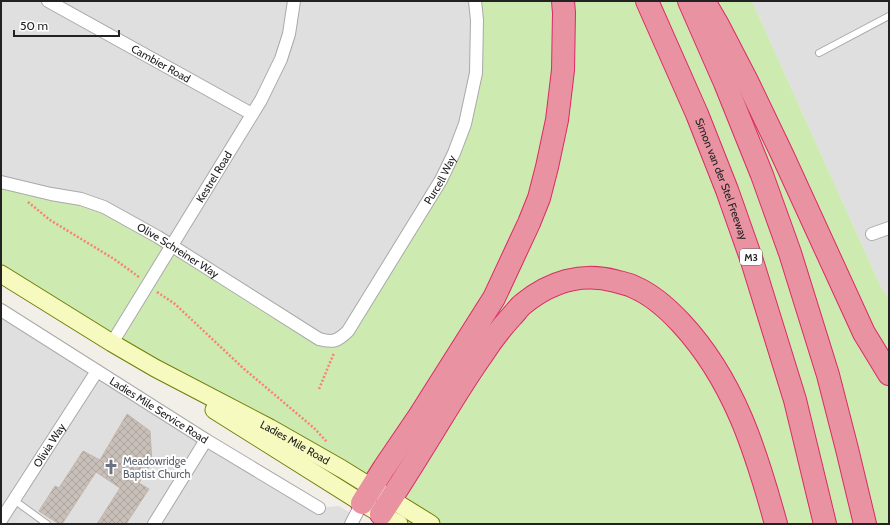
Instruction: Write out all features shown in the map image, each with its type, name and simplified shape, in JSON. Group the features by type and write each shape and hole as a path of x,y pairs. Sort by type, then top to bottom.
{"highway":[{"path":"367,495 494,298 539,198 548,167 557,120 563,70 563,1"},
{"name":"Simon van der Stel Freeway","path":"647,1 697,114 727,190 752,261 796,400 825,524"},
{"path":"688,1 725,83 762,175 790,254 828,375 865,524"},
{"path":"704,1 718,24 754,94 864,333 889,374"},
{"path":"386,515 470,371 502,327 522,304 543,289 563,282 585,277 606,279 634,286 657,300 693,336 711,361 726,386 740,415 764,482 776,524"}],"main road":[{"name":"Ladies Mile Road","path":"1,274 112,344 270,428 367,495 386,515 431,524"}],"street":[{"name":"Cambier Road","path":"48,1 252,114"},
{"name":"Kestrel Road","path":"112,344 261,100 281,60 289,34 294,1"},
{"name":"Purcell Way","path":"339,339 348,331 418,218 441,180 454,153 465,124 476,74 477,20 475,1"},
{"name":"Olive Schreiner Way","path":"1,182 51,194 81,199 104,206 158,237 319,339 328,341 339,339"},
{"path":"872,234 889,228"},
{"name":"Ladies Mile Service Road","path":"1,310 206,440 319,508"},
{"name":"Olivia Way","path":"1,520 97,371"},
{"path":"154,524 206,440"},
{"path":"351,524 367,495"}],"lane":[{"path":"820,53 889,16"},
{"path":"14,500 47,524"}],"path":[{"path":"23,198 50,220 114,259 175,304 243,368 314,428 329,444"},
{"path":"320,389 339,339"}],"shaded area":[{"path":"1,1 475,1 476,73 454,153 336,340 1,182"},
{"path":"752,1 889,1 889,298 881,287"},
{"path":"1,310 319,508 339,506 355,516 351,524 1,524"},
{"path":"26,505 50,524 15,524"}],"green space":[{"path":"475,1 752,1 881,287 889,298 889,524 399,524 183,391 1,274 1,182 104,207 319,339 336,340 441,180 471,98"}],"building":[{"name":"Meadowridge Baptist Church","path":"127,414 150,431 152,462 139,483 149,489 126,524 97,524 120,488 96,472 62,524 59,524 39,511 55,486 59,488 83,451 100,460"}],"place":[{"name":"Meadowridge Baptist Church","path":"111,467"}]}
